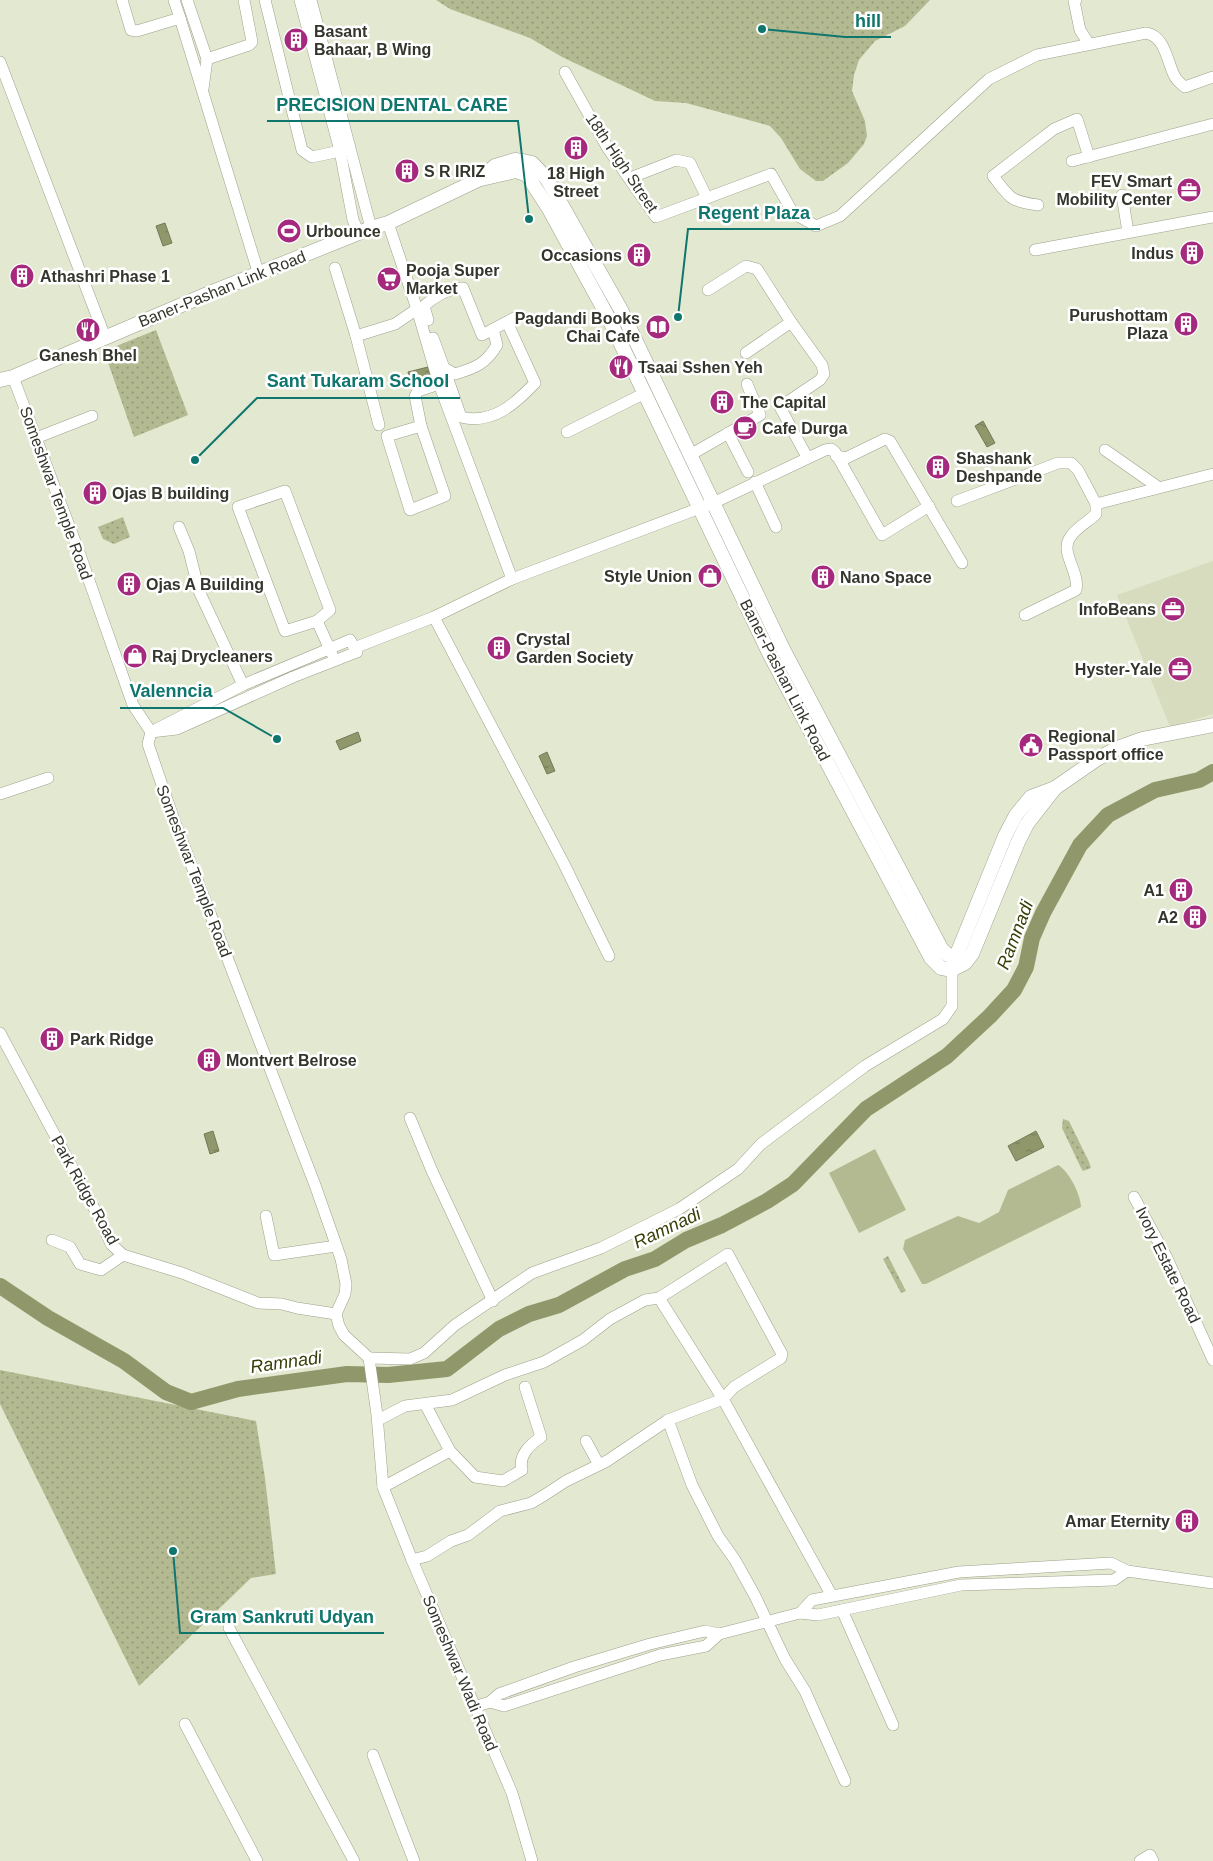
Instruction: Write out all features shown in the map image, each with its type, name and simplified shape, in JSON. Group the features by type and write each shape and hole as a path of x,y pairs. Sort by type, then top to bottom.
{"street":[{"path":"122,0 131,30 138,31 180,18"},
{"path":"174,0 259,275"},
{"path":"187,0 208,59 203,91"},
{"path":"208,59 249,45 252,42 244,0"},
{"path":"265,0 302,150 312,157 340,151"},
{"path":"300,0 340,151 353,220 365,231"},
{"path":"311,0 365,231"},
{"path":"1076,0 1074,1 1080,30 1089,44 1150,33 1162,44 1175,78 1185,87 1213,77"},
{"name":"18th High Street","path":"565,72 607,147 656,217 771,174 793,213 816,226 840,216 989,79 1037,55 1089,44"},
{"path":"0,62 105,337"},
{"path":"1038,205 1016,202 1010,198 992,176 1054,129 1077,119 1089,157"},
{"path":"1072,161 1213,124"},
{"name":"Baner-Pashan Link Road","path":"6,378 388,223 480,179 495,166 515,160 532,164 536,180 608,316 645,392 706,505 770,655 931,958 941,968 952,963"},
{"path":"630,178 676,160 690,163 707,198"},
{"path":"480,179 516,171 536,180"},
{"name":"Baner-Pashan Link Road","path":"536,180 621,310 690,455 706,505"},
{"path":"1122,195 1128,232"},
{"path":"1035,250 1213,217"},
{"path":"388,223 417,309 439,384 512,579"},
{"path":"708,290 746,266 757,269 791,322 822,365 824,374 820,380 780,407 807,457"},
{"path":"335,268 356,336 379,425"},
{"path":"457,287 463,288 482,335 493,329 511,319 535,383 514,404 487,418 473,420 461,417 424,306 433,298 457,287"},
{"path":"356,336 395,324 417,309"},
{"path":"746,353 791,322"},
{"path":"444,368 455,374 472,369 489,359 497,345 493,329"},
{"name":"Someshwar Temple Road","path":"6,378 36,438 133,706 151,732 148,744 174,820 336,1246 345,1274 346,1284 345,1294 336,1314"},
{"path":"421,426 387,436 410,510 445,496 421,426 415,396 418,391 439,384"},
{"path":"690,455 760,415 747,384"},
{"path":"567,432 645,392"},
{"path":"36,438 92,416"},
{"path":"728,433 748,472"},
{"path":"836,456 846,458 887,439 962,563"},
{"path":"354,648 434,617 512,579 706,505 807,457 830,449 882,534 929,506"},
{"path":"1105,450 1158,487"},
{"path":"957,501 1058,462 1071,463 1078,470 1096,504 1096,514 1069,539 1067,547 1075,572 1076,590 1025,615"},
{"path":"1096,504 1213,474"},
{"path":"755,482 776,527"},
{"path":"285,491 330,610 317,621 285,631 238,507 285,491"},
{"path":"179,527 199,591 243,685"},
{"path":"434,617 563,862 609,956"},
{"path":"317,621 335,662"},
{"path":"350,640 357,652 293,677 177,730 151,732 172,719 243,685 329,648 350,640"},
{"path":"369,1358 410,1359 424,1353 455,1325 532,1273 601,1248 679,1209 738,1169 761,1144 865,1066 943,1020 952,1006 952,963 1016,816 1031,798 1055,788 1097,759 1120,747 1142,740 1213,725"},
{"path":"0,794 48,778"},
{"name":"Park Ridge Road","path":"0,1033 102,1223 111,1244 123,1256 182,1273 258,1303 282,1304 336,1314"},
{"path":"410,1118 432,1172 493,1301"},
{"name":"Ivory Estate Road","path":"1134,1197 1166,1256 1213,1360"},
{"path":"266,1216 274,1255 336,1246"},
{"path":"52,1240 70,1247 80,1264 101,1270 123,1256"},
{"path":"378,1418 405,1406 452,1400 504,1375 544,1362 582,1340 610,1319 645,1300 659,1298 728,1254 782,1354 781,1358 734,1387 723,1399 668,1420 598,1465 566,1481 531,1503 500,1511 468,1535 451,1541 427,1556 412,1560"},
{"path":"659,1298 723,1399 832,1596"},
{"path":"336,1314 338,1326 344,1335 369,1358 378,1418 384,1487 450,1451"},
{"path":"425,1404 450,1451 475,1477 482,1480 503,1481 522,1470 521,1465 525,1450 542,1437 525,1387"},
{"path":"668,1420 692,1485 718,1536 735,1560 786,1659 805,1691 845,1781"},
{"path":"586,1440 598,1465"},
{"name":"Someshwar Wadi Road","path":"384,1487 412,1560 512,1793 532,1861"},
{"path":"800,1613 812,1600 959,1572 1111,1563 1127,1571 1213,1583"},
{"path":"474,1708 490,1702 499,1694 574,1667 650,1644 705,1631 719,1634 800,1613 818,1615 961,1585 1114,1580 1127,1571"},
{"path":"842,1610 893,1725"},
{"path":"229,1628 354,1861"},
{"path":"184,1724 257,1861"},
{"path":"373,1755 414,1861"},
{"path":"1140,1861 1150,1854 1152,1861"}],"shaded area":[{"path":"436,0 930,0 905,26 875,41 859,60 854,75 852,91 865,121 867,136 864,144 848,163 823,181 816,181 800,169 781,138 770,126 686,103 655,101 562,57 530,38 450,9"},
{"path":"156,330 188,415 134,437 104,351"},
{"path":"123,517 130,537 114,544 103,539 98,527"},
{"path":"1213,561 1213,714 1170,727 1117,595"},
{"path":"1063,1119 1069,1121 1091,1168 1083,1171 1081,1168 1062,1128"},
{"path":"875,1149 906,1210 859,1233 829,1173"},
{"path":"1058,1165 1066,1172 1074,1184 1081,1207 926,1284 922,1284 903,1249 905,1240 958,1216 979,1223 999,1212 1008,1190"},
{"path":"888,1256 906,1291 901,1293 883,1259"},
{"path":"0,1370 256,1421 265,1478 276,1574 251,1578 139,1686 0,1404"}],"water":[{"path":"165,223 172,243 163,246 156,226"},
{"path":"428,367 432,381 411,385 408,372"},
{"path":"983,421 995,443 987,447 975,426"},
{"path":"358,732 361,741 340,750 336,741"},
{"path":"547,752 555,771 547,774 539,756"},
{"path":"213,1131 219,1151 210,1154 204,1134"},
{"path":"1036,1131 1044,1147 1016,1161 1008,1146"}],"waterway":[{"name":"Ramnadi","path":"0,1286 48,1318 124,1361 166,1392 191,1402 238,1389 347,1374 388,1375 447,1369 499,1329 529,1314 559,1305 625,1269 655,1259 686,1240 722,1225 767,1201 793,1184 866,1109 947,1056 990,1016 1014,990 1026,967 1032,938 1043,913 1080,845 1108,815 1155,790 1199,780 1213,772"}],"place":[{"name":"hill","path":"762,29"},
{"name":"Basant Bahaar, B Wing","path":"296,40"},
{"name":"18 High Street","path":"576,148"},
{"name":"S R IRIZ","path":"407,171"},
{"name":"FEV Smart Mobility Center","path":"1189,190"},
{"name":"PRECISION DENTAL CARE","path":"529,219"},
{"name":"Urbounce","path":"289,231"},
{"name":"Indus","path":"1192,253"},
{"name":"Occasions","path":"639,255"},
{"name":"Athashri Phase 1","path":"22,276"},
{"name":"Pooja Super Market","path":"389,279"},
{"name":"Regent Plaza","path":"678,317"},
{"name":"Purushottam Plaza","path":"1186,324"},
{"name":"Pagdandi Books Chai Cafe","path":"658,327"},
{"name":"Ganesh Bhel","path":"88,330"},
{"name":"Tsaai Sshen Yeh","path":"621,367"},
{"name":"The Capital","path":"722,402"},
{"name":"Cafe Durga","path":"745,428"},
{"name":"Sant Tukaram School","path":"195,460"},
{"name":"Shashank Deshpande","path":"938,467"},
{"name":"Ojas B building","path":"95,493"},
{"name":"Style Union","path":"710,576"},
{"name":"Nano Space","path":"823,577"},
{"name":"Ojas A Building","path":"129,584"},
{"name":"InfoBeans","path":"1173,609"},
{"name":"Crystal Garden Society","path":"499,648"},
{"name":"Raj Drycleaners","path":"135,656"},
{"name":"Hyster-Yale","path":"1180,669"},
{"name":"Valenncia","path":"277,739"},
{"name":"Regional Passport office","path":"1031,745"},
{"name":"A1","path":"1181,890"},
{"name":"A2","path":"1195,917"},
{"name":"Park Ridge","path":"52,1039"},
{"name":"Montvert Belrose","path":"209,1060"},
{"name":"Amar Eternity","path":"1187,1521"},
{"name":"Gram Sankruti Udyan","path":"173,1551"}]}
